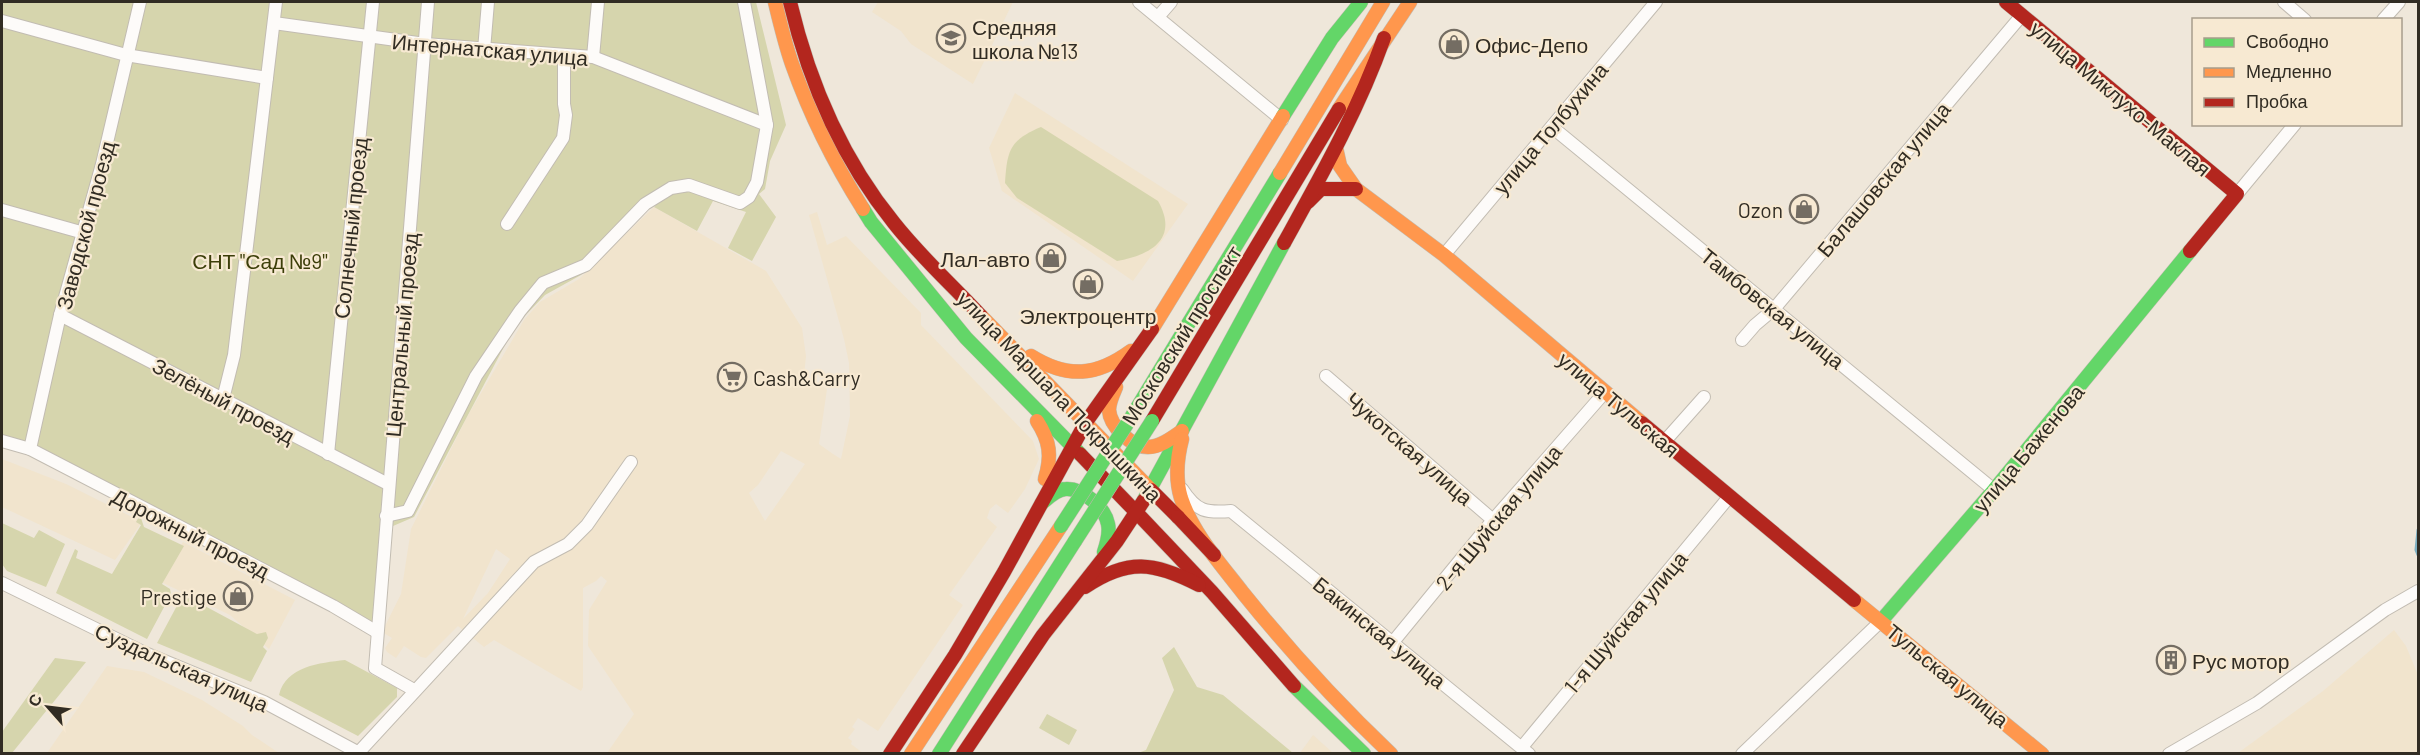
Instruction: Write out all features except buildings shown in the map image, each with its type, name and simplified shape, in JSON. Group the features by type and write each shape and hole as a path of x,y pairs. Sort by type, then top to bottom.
{"main road":[{"name":"улица Маршала Покрышкина","path":"775,2 784,41 806,102 828,150 854,195 892,249 966,338 1212,592 1290,682 1364,753"},
{"name":"улица Маршала Покрышкина","path":"790,2 813,79 835,128 862,179 898,228 1214,555 1320,683 1391,753"},
{"path":"890,753 961,644 1004,572 1086,422 1148,336 1332,38 1361,2"},
{"name":"Московский проспект","path":"911,753 1134,413 1221,274 1296,142 1383,2"},
{"name":"Московский проспект","path":"939,753 1187,366 1340,106 1383,38 1410,2"},
{"name":"улица Миклухо-Маклая","path":"2006,2 2237,194"},
{"path":"963,753 1011,680 1068,602 1101,563 1151,490 1218,362 1336,148 1368,84 1383,38"},
{"path":"1336,148 1340,166 1356,189"},
{"path":"1305,205 1321,189 1356,189"},
{"name":"улица Тульская","path":"1356,189 1444,255 1729,497 1881,621"},
{"name":"улица Баженова","path":"1881,621 1994,490 2237,194"},
{"path":"994,329 1046,366 1055,370 1077,373 1104,368 1124,357 1148,336"},
{"path":"1124,369 1109,408 1114,422 1125,434 1140,445 1149,447 1166,441 1184,429"},
{"path":"1019,393 1044,433 1051,449 1051,460 1036,510"},
{"path":"1184,429 1178,459 1178,480 1186,509 1214,555"},
{"path":"1036,510 1050,495 1060,489 1075,489 1085,495 1102,511 1108,523 1109,538 1101,563"},
{"path":"1068,602 1104,573 1133,565 1148,565 1165,569 1212,592"},
{"name":"Тульская улица","path":"1881,621 2042,753"}],"street":[{"name":"Заводской проезд","path":"30,449 60,315 102,164 140,2"},
{"path":"223,399 234,355 276,2"},
{"name":"Солнечный проезд","path":"328,454 373,2"},
{"name":"Центральный проезд","path":"414,690 375,668 428,2"},
{"path":"484,50 489,2"},
{"path":"593,57 598,2"},
{"path":"386,516 408,511 477,376 520,311 543,283 586,265 645,204 671,188 689,185 740,203 749,197 757,182 767,126 744,2"},
{"path":"1139,2 1282,120"},
{"path":"1158,17 1171,2"},
{"name":"улица Толбухина","path":"1444,255 1656,2"},
{"path":"2284,2 2304,18"},
{"path":"2386,18 2399,2"},
{"name":"Балашовская улица","path":"1742,340 1774,309 2022,15"},
{"path":"2,21 126,55 267,78"},
{"name":"Интернатская улица","path":"274,23 425,44 593,57 767,126"},
{"path":"507,224 562,138 566,115 564,56"},
{"name":"улица Баженова","path":"2237,194 2293,126"},
{"name":"Тамбовская улица","path":"1552,127 1994,490"},
{"path":"2,210 84,233"},
{"name":"Зелёный проезд","path":"60,315 388,484"},
{"name":"Чукотская улица","path":"1326,376 1493,520"},
{"name":"2-я Шуйская улица","path":"1393,642 1493,520 1605,392"},
{"path":"1664,442 1704,397"},
{"name":"Дорожный проезд","path":"2,441 30,449 333,606 377,632"},
{"path":"360,753 414,690 534,561 568,544 586,525 631,462"},
{"name":"Бакинская улица","path":"1178,480 1190,500 1198,507 1211,512 1231,511 1525,750"},
{"name":"1-я Шуйская улица","path":"1525,750 1729,497"},
{"name":"Суздальская улица","path":"2,583 145,653 264,702 360,753"},
{"path":"2169,753 2257,703 2385,610 2418,591"},
{"name":"улица Баженова","path":"1742,753 1881,621"}],"shaded area":[{"name":"Средняя школа №13","path":"878,2 1013,2 973,84 911,44 901,31 872,12"},
{"path":"1015,93 1188,204 1133,281 1002,191 989,148"},
{"path":"654,207 766,271 802,328 806,356 804,375 827,389 819,444 841,459 850,416 849,363 809,215 817,212 827,245 846,236 921,313 921,325 1033,441 1039,459 1025,489 1008,513 996,504 990,509 987,518 997,527 949,595 963,605 878,731 858,718 852,727 855,729 848,738 852,741 851,744 863,753 828,751 826,754 607,753 634,714 588,646 589,610 607,581 601,576 583,588 583,687 581,691 494,640 484,647 458,626 426,658 404,646 396,658 387,652 385,648 392,638 382,632 401,594 411,529 467,417 524,320 540,302 579,279","holes":["781,451 805,464 765,521 749,493 758,485","496,549 510,559 488,593 463,619"]},
{"path":"2,459 66,484 142,522 115,560 2,507"},
{"path":"183,542 295,600 269,649 230,615 157,580"},
{"path":"2394,630 2406,646 2418,675 2418,753 2238,753 2323,691"},
{"path":"107,666 144,672 202,700 243,726 252,735 279,753 47,753"},
{"path":"1313,735 1333,753 1300,753"}],"green space":[{"name":"СНТ \"Сад №9\"","path":"2,2 756,2 786,125 770,161 765,189 759,194 776,217 752,261 728,248 746,212 713,201 697,231 654,207 657,204 649,207 581,275 545,295 515,326 414,517 393,526 375,627 2,440"},
{"path":"1041,127 1158,201 1164,214 1165,225 1158,243 1141,254 1117,261 1017,198 1005,183 1009,154 1017,142"},
{"path":"140,515 144,527 184,546 162,584 170,589 171,594 147,639 56,593 75,549 78,551 76,558 112,574 141,525 136,522"},
{"path":"2,523 34,538 39,530 65,544 46,587 7,571 2,564"},
{"path":"190,598 257,634 266,632 268,638 263,647 267,651 251,682 157,643 180,600"},
{"path":"1174,647 1197,687 1223,695 1293,753 1138,753 1146,750 1174,690 1162,658"},
{"path":"55,658 86,662 12,753 2,753 2,732"},
{"path":"345,660 397,688 397,697 358,736 279,695 283,685 296,672 315,665"},
{"path":"1047,714 1077,730 1069,745 1039,728"}],"waterway":[{"path":"2418,530 2416,550 2418,555"}],"traffic: fast":[{"path":"1283,116 1332,38 1361,2"},
{"path":"1134,413 1280,173"},
{"path":"863,209 871,222 966,338 1080,454"},
{"path":"1144,500 1284,243"},
{"path":"1881,621 1994,490 2190,251"},
{"path":"1061,526 1134,413"},
{"path":"1075,541 1152,421"},
{"path":"1042,503 1063,489 1086,495 1103,512 1108,524 1104,552"},
{"path":"939,754 1075,541"},
{"path":"1294,686 1364,754"}],"traffic: slow":[{"path":"775,2 789,56 807,102 842,174 863,209"},
{"path":"1280,173 1383,2"},
{"path":"1339,109 1410,2"},
{"path":"1152,329 1283,116"},
{"path":"1336,148 1340,166 1356,189 1444,255 1642,423"},
{"path":"981,316 1151,490"},
{"path":"1031,356 1057,368 1082,372 1106,366 1131,351"},
{"path":"1116,387 1111,398 1110,416 1117,429 1128,440 1141,446 1152,447 1166,442 1182,431"},
{"path":"1037,421 1045,435 1049,449 1049,463 1045,479"},
{"path":"1182,439 1177,468 1179,491 1186,511 1200,536 1243,593 1296,656 1391,754"},
{"path":"911,754 1061,526"},
{"path":"1854,600 2042,754"}],"traffic: jam":[{"path":"790,2 818,90 858,173 904,235 981,316"},
{"path":"2006,2 2237,194 2190,251"},
{"path":"1284,243 1351,117 1384,38"},
{"path":"1152,421 1339,109"},
{"path":"1308,202 1321,189 1356,189"},
{"path":"890,754 955,655 1004,572 1086,422 1152,329"},
{"path":"1642,423 1854,600"},
{"path":"1080,454 1137,513"},
{"path":"1151,490 1178,517"},
{"path":"963,754 1043,635 1117,541 1144,500"},
{"path":"1137,513 1212,592 1294,686"},
{"path":"1178,517 1214,555"},
{"path":"1085,587 1115,571 1141,566 1168,572 1199,585"}],"place":[{"name":"Средняя школа №13","path":"951,38"},
{"name":"Офис-Депо","path":"1454,44"},
{"name":"Ozon","path":"1804,209"},
{"name":"Лал-авто","path":"1051,258"},
{"name":"Электроцентр","path":"1088,284"},
{"name":"Cash&Carry","path":"732,377"},
{"name":"Prestige","path":"238,596"},
{"name":"Рус мотор","path":"2171,660"}]}
